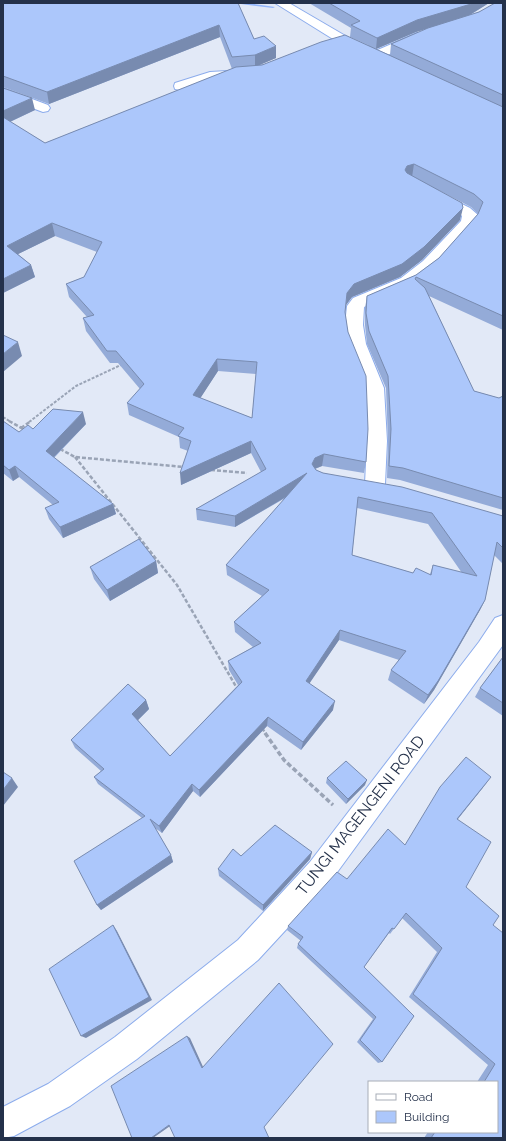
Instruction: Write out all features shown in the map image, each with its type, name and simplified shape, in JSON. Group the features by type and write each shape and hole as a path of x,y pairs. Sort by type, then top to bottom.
{"street":[{"path":"281,3 345,41 391,62"},
{"path":"377,55 426,34"},
{"path":"330,45 345,41"},
{"path":"180,86 210,76 257,72"},
{"path":"3,92 43,108"},
{"path":"377,485 377,441 374,388 364,358 357,344 354,325 356,306 360,302 407,282 429,265 468,222 470,215 465,211 425,190"},
{"name":"TUNGI MAGENGENI ROAD","path":"3,1125 58,1094 126,1048 248,950 320,872 487,649 503,625"}],"path":[{"path":"21,428 76,386 126,362"},
{"path":"3,417 28,432"},
{"path":"55,446 75,457 177,585 240,695"},
{"path":"75,457 187,468"},
{"path":"209,470 246,474"},
{"path":"258,722 284,760 355,825"}],"building":[{"path":"3,3 238,3 254,39 264,36 276,46 255,55 232,57 219,25 47,92 3,76"},
{"path":"329,3 473,3 417,20 377,38 351,25 360,21"},
{"path":"495,3 503,3 503,95 391,44 428,28 479,12"},
{"path":"345,35 503,107 503,316 416,277 415,279 425,288 474,391 499,398 503,396 503,498 403,468 389,466 391,429 388,376 369,331 366,313 367,296 416,275 439,258 478,214 483,202 474,194 414,164 407,166 405,170 407,173 462,203 463,208 424,247 402,264 354,284 347,293 345,312 348,332 366,376 368,429 366,462 324,454 315,458 312,464 316,470 323,473 402,487 503,516 503,548 497,542 485,600 438,681 428,695 391,670 406,651 340,630 306,681 335,701 303,742 268,717 199,790 192,784 159,826 150,819 171,855 97,905 74,861 145,816 94,777 104,769 71,740 128,684 146,700 132,714 170,756 242,682 228,661 261,643 234,622 269,590 226,565 307,473 235,516 196,509 266,469 251,441 180,473 191,441 178,436 184,428 127,403 144,384 116,351 107,351 83,318 94,315 66,284 84,277 102,242 52,223 7,246 31,265 3,279 3,117 45,143 236,67 262,65 321,42","holes":["217,359 257,362 252,418 193,395","358,497 432,513 477,576 433,565 431,575 416,568 413,573 352,555"]},
{"path":"3,88 32,98 3,111"},
{"path":"3,335 18,342 3,354"},
{"path":"53,409 83,412 46,451 113,504 60,527 45,508 59,502 15,466 9,470 3,465 3,421 19,432 28,425 33,429"},
{"path":"139,539 156,561 107,590 90,567"},
{"path":"503,657 503,703 480,688"},
{"path":"466,757 491,777 457,819 491,842 466,887 499,916 493,925 503,933 503,1138 431,1138 434,1133 498,1133 498,1081 485,1081 495,1064 413,994 442,948 406,913 394,929 392,928 364,967 414,1016 382,1062 360,1040 376,1017 298,944 303,937 288,926 337,872 347,879 388,829 405,845 440,787"},
{"path":"346,761 367,780 348,799 327,778"},
{"path":"3,772 12,778 3,790"},
{"path":"275,825 312,852 263,905 218,869 233,849 241,856"},
{"path":"113,925 149,997 81,1036 49,969"},
{"path":"279,983 333,1044 264,1127 269,1138 175,1138 169,1125 151,1138 132,1138 111,1086 187,1036 202,1068"}],"waterway":[{"path":"235,3 273,7"}]}
